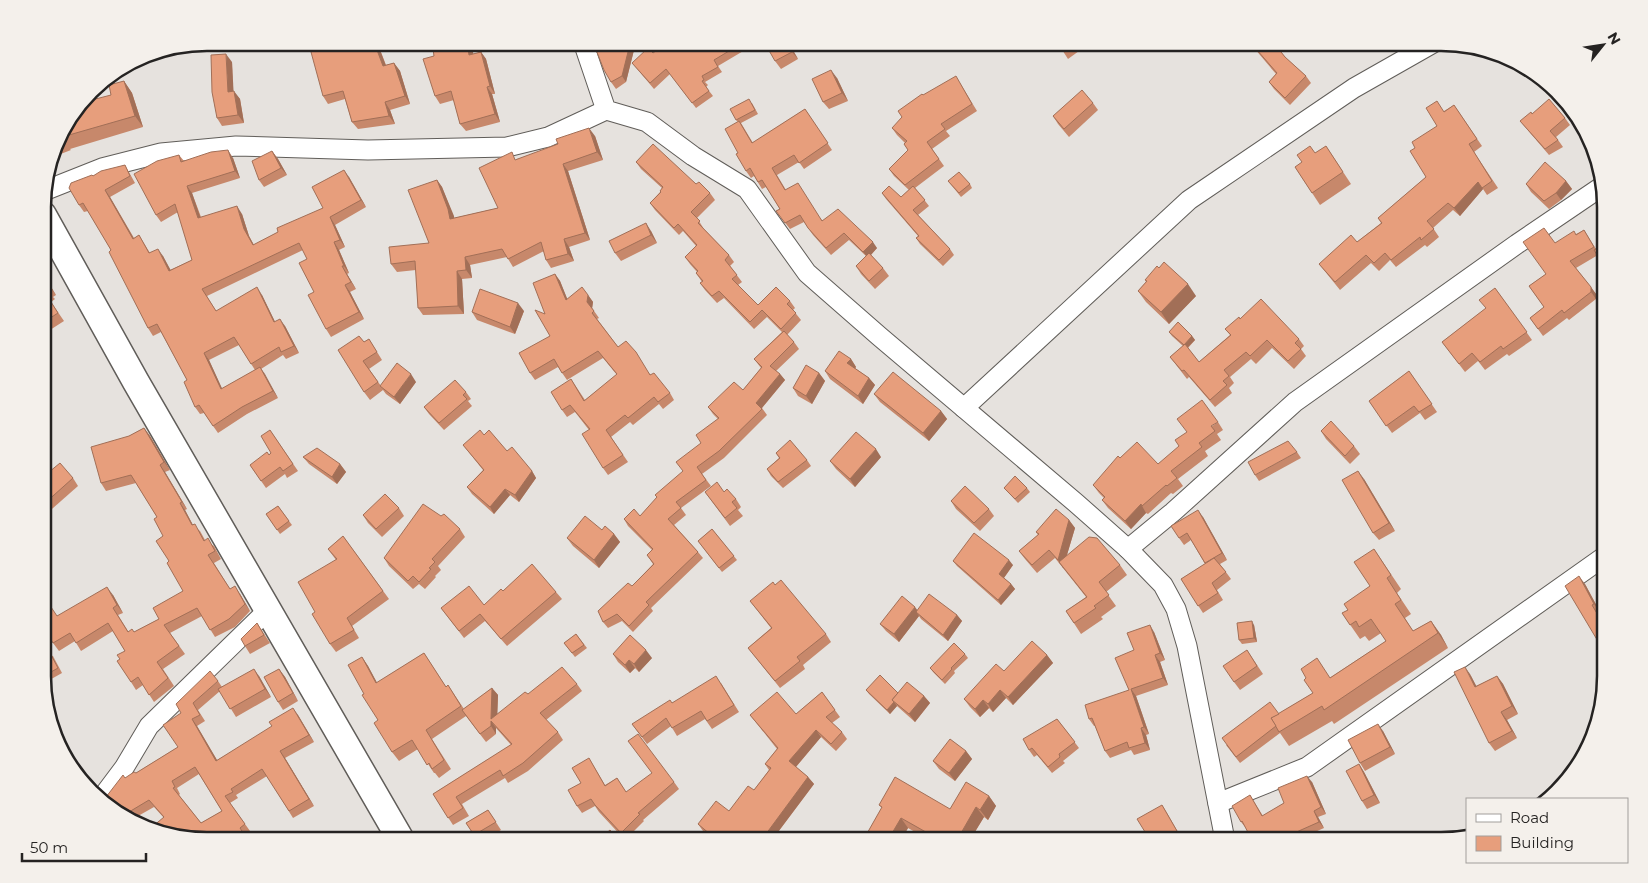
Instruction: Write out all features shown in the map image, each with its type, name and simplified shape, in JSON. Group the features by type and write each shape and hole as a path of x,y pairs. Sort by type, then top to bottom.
{"main road":[{"path":"52,231 396,832"}],"street":[{"path":"964,408 1189,200 1354,88 1419,51"},
{"path":"586,52 606,110"},
{"path":"53,187 102,168 161,153 236,146 368,150 508,147 548,136 606,110 647,122 693,156 747,190 807,273 1076,503 1128,549 1163,585 1176,609 1187,646 1223,831"},
{"path":"1128,549 1173,512 1296,402 1595,191"},
{"path":"1218,803 1307,768 1597,562"},
{"path":"105,794 124,768 148,726 268,610"}],"building":[{"path":"1258,51 1280,51 1306,76 1285,98 1269,82 1277,73"},
{"path":"311,52 378,52 383,66 394,63 405,96 385,102 389,116 352,122 343,91 323,96"},
{"path":"433,52 469,52 469,55 481,52 490,86 487,87 495,114 460,124 451,91 435,96 423,59 434,56"},
{"path":"597,52 628,52 622,76 611,82"},
{"path":"644,52 728,52 714,60 718,67 702,76 704,80 702,81 709,91 692,103 666,69 650,83 632,63"},
{"path":"770,52 792,52 792,52 775,61"},
{"path":"226,54 228,92 234,91 238,115 217,118 212,92 211,55"},
{"path":"831,70 842,93 823,102 812,79"},
{"path":"956,76 972,104 941,124 945,129 927,142 939,159 905,185 889,169 908,150 904,144 907,141 892,128 902,117 898,111 922,94"},
{"path":"124,81 135,116 69,135 95,99 111,95 109,86"},
{"path":"1082,90 1093,103 1064,129 1053,116"},
{"path":"749,99 755,110 736,120 730,109"},
{"path":"1549,99 1565,118 1550,131 1558,140 1545,149 1520,121 1531,112 1532,114"},
{"path":"1437,101 1444,112 1454,105 1477,139 1469,144 1492,181 1482,188 1478,182 1454,208 1448,203 1427,221 1434,229 1421,240 1420,237 1391,260 1385,253 1374,263 1366,255 1335,282 1319,264 1351,235 1357,242 1382,223 1378,218 1426,177 1410,151 1415,148 1412,142 1437,126 1426,108"},
{"path":"805,109 828,143 799,163 794,155 772,168 785,190 798,183 822,221 838,209 873,242 863,252 844,233 826,248 808,228 800,215 785,223 776,211 780,209 762,180 758,182 750,168 746,171 725,129 739,121 752,143"},
{"path":"589,128 597,152 563,164 585,233 564,239 568,254 546,260 541,242 508,259 502,249 465,257 466,270 457,271 458,306 418,308 415,261 391,264 389,247 429,243 408,190 437,180 450,219 498,208 479,168 512,152 515,160 558,144 556,139"},
{"path":"653,144 696,184 699,182 710,193 691,212 700,221 698,223 729,255 725,260 737,275 732,279 758,305 776,287 790,301 787,304 796,313 781,329 762,310 750,322 719,291 712,296 700,283 703,281 696,273 698,271 685,257 697,245 678,224 674,228 650,203 661,192 663,187 636,162"},
{"path":"1310,146 1315,153 1326,146 1343,172 1312,193 1295,167 1302,162 1297,155"},
{"path":"228,150 235,171 187,186 198,218 237,206 244,229 253,245 278,232 277,228 323,208 312,187 344,170 361,200 330,217 340,240 334,242 344,266 342,266 351,282 345,285 359,312 326,329 308,295 314,292 299,263 307,259 299,243 202,289 216,311 257,287 274,322 280,319 294,346 281,352 279,347 251,364 234,337 204,353 221,389 260,367 273,391 242,407 213,426 199,405 195,407 184,382 187,380 157,324 148,328 109,252 111,250 83,203 79,205 69,188 71,183 93,176 101,171 125,165 130,176 105,190 133,239 139,235 149,253 158,249 169,271 192,260 175,204 156,215 134,174 157,161 179,155 181,162 211,152"},
{"path":"272,151 281,168 259,180 252,161"},
{"path":"1545,162 1566,181 1556,193 1544,201 1526,184"},
{"path":"959,172 970,184 959,193 948,181"},
{"path":"889,186 901,197 913,186 925,200 913,210 950,249 939,260 916,238 919,236 882,193"},
{"path":"646,223 651,235 615,253 609,241"},
{"path":"1544,228 1555,243 1574,231 1576,235 1584,230 1594,247 1570,261 1591,287 1591,292 1564,313 1562,310 1538,329 1530,318 1544,307 1529,286 1546,274 1523,242"},
{"path":"869,253 883,268 869,281 856,266"},
{"path":"1164,262 1188,284 1161,312 1138,291 1157,266 1159,268"},
{"path":"555,274 566,300 582,287 588,295 587,302 594,311 592,313 618,347 626,341 636,352 650,375 654,373 670,393 658,402 654,397 628,418 625,415 606,430 623,455 603,468 582,434 590,429 570,405 562,410 551,392 571,379 584,401 617,374 598,351 562,373 554,359 530,373 519,353 550,336 535,310 545,314 533,283"},
{"path":"1495,288 1527,332 1503,349 1501,346 1480,362 1472,353 1459,364 1442,342 1486,308 1479,300"},
{"path":"480,289 518,303 510,327 472,312"},
{"path":"1261,299 1299,339 1295,343 1301,349 1288,361 1267,340 1250,356 1246,352 1224,370 1229,376 1223,381 1227,385 1210,400 1170,357 1185,344 1199,362 1231,335 1225,329 1239,317 1240,319"},
{"path":"52,303 58,313 52,317"},
{"path":"1178,322 1192,336 1184,345 1169,332"},
{"path":"784,331 794,342 770,366 780,374 756,403 762,409 719,451 697,467 706,480 676,502 681,508 668,519 698,552 646,602 649,605 629,626 617,614 603,622 598,611 628,583 632,586 654,564 647,555 653,549 624,519 634,509 640,516 657,497 655,495 683,471 676,462 701,443 696,435 719,418 708,407 734,382 743,390 762,367 754,359"},
{"path":"359,336 364,342 369,339 377,352 363,361 378,382 364,392 338,350"},
{"path":"839,351 851,359 847,363 869,378 858,396 825,371"},
{"path":"397,363 411,374 394,397 380,386"},
{"path":"806,365 819,373 806,396 793,388"},
{"path":"1409,371 1432,404 1419,412 1414,406 1386,426 1369,401"},
{"path":"893,372 941,411 923,433 874,394"},
{"path":"455,380 466,392 463,395 467,399 439,423 424,407"},
{"path":"1202,400 1218,422 1211,426 1215,431 1199,443 1202,447 1171,471 1177,478 1142,506 1141,504 1125,521 1102,500 1105,497 1093,485 1118,456 1120,458 1137,442 1158,464 1179,446 1175,440 1187,432 1177,419"},
{"path":"1331,421 1354,446 1345,456 1321,431"},
{"path":"144,428 164,462 160,465 182,502 180,503 192,525 195,524 204,541 208,538 215,551 208,555 230,589 235,586 245,604 229,619 210,630 197,608 164,625 179,646 157,662 168,678 149,695 138,677 131,682 117,661 120,659 117,655 125,651 108,623 76,643 70,633 53,643 51,640 51,607 57,616 107,587 117,605 113,608 128,632 132,629 134,632 159,619 153,608 183,591 167,563 169,561 156,541 163,536 154,519 157,517 131,475 101,483 91,447 129,436"},
{"path":"270,430 293,464 283,471 280,467 261,481 250,465 267,452 269,455 271,453 261,436"},
{"path":"480,430 484,435 489,430 507,451 512,447 532,471 515,495 505,489 490,507 467,487 484,470 463,445"},
{"path":"856,432 876,449 850,479 830,461"},
{"path":"790,440 807,460 778,482 767,469 780,458 776,453"},
{"path":"1288,441 1297,452 1255,475 1248,462"},
{"path":"317,448 340,464 332,477 303,457"},
{"path":"60,463 73,478 51,497 51,470"},
{"path":"1358,471 1389,523 1373,533 1342,480"},
{"path":"1015,476 1027,488 1015,499 1004,488"},
{"path":"717,482 724,492 727,489 736,499 732,502 737,508 725,518 705,492"},
{"path":"965,486 989,509 974,523 951,501"},
{"path":"385,494 399,508 376,529 363,515"},
{"path":"423,504 441,516 444,514 460,529 432,559 435,562 419,582 413,576 408,581 384,558"},
{"path":"278,506 289,521 277,530 266,514"},
{"path":"1056,509 1069,520 1058,560 1049,550 1032,565 1019,551 1039,534 1036,532"},
{"path":"1198,510 1222,553 1205,563 1187,533 1179,538 1171,526"},
{"path":"585,516 602,530 605,526 614,534 594,560 567,538"},
{"path":"712,529 734,556 719,568 698,541"},
{"path":"974,533 1009,560 999,574 1011,584 998,600 953,561"},
{"path":"343,536 383,591 347,618 354,630 330,644 312,614 315,612 298,582 337,559 328,549"},
{"path":"1089,537 1097,538 1120,565 1099,582 1109,595 1094,606 1096,608 1074,623 1066,611 1087,597 1059,562"},
{"path":"1374,549 1391,575 1387,578 1401,600 1395,604 1413,631 1431,621 1438,633 1324,710 1322,706 1279,732 1271,718 1313,693 1304,680 1306,678 1301,669 1317,658 1330,678 1386,641 1371,619 1359,627 1356,621 1350,625 1342,613 1348,610 1344,604 1370,586 1354,562"},
{"path":"1214,558 1226,572 1212,583 1218,593 1198,606 1181,579"},
{"path":"532,564 556,592 501,639 480,614 459,631 441,608 469,586 484,605 501,589 503,591"},
{"path":"1579,576 1597,613 1597,640 1565,586"},
{"path":"781,580 826,634 797,657 800,661 775,681 748,648 772,628 750,601 773,582 775,585"},
{"path":"929,594 957,615 943,635 916,612"},
{"path":"902,596 915,607 894,634 880,624"},
{"path":"1252,621 1254,638 1239,640 1237,623"},
{"path":"257,623 264,635 245,646 241,639"},
{"path":"1150,625 1160,653 1155,655 1163,678 1131,689 1144,727 1141,728 1145,743 1129,748 1127,742 1105,751 1092,718 1089,719 1085,705 1129,690 1115,658 1134,650 1127,633"},
{"path":"576,634 584,645 572,653 564,643"},
{"path":"630,635 646,650 634,664 629,660 625,665 613,654"},
{"path":"1032,641 1047,655 1008,697 1000,690 988,704 983,700 975,709 964,699 996,664 1004,671"},
{"path":"954,643 965,654 942,680 930,668"},
{"path":"1247,650 1257,666 1234,682 1223,666"},
{"path":"424,653 461,706 426,730 444,760 432,769 429,763 427,765 412,740 392,752 374,723 378,720 362,695 364,694 348,665 362,657 376,683"},
{"path":"51,655 58,668 51,672"},
{"path":"562,667 577,684 540,713 558,732 523,763 503,776 500,770 456,797 463,808 448,818 433,794 512,744 491,721 491,726 480,734 462,710 492,688 491,719 525,692 528,694"},
{"path":"1465,667 1475,687 1497,676 1512,706 1501,712 1512,731 1489,743 1454,672"},
{"path":"254,669 265,689 230,709 218,689"},
{"path":"279,669 293,693 278,702 264,677"},
{"path":"210,671 218,681 193,703 200,715 192,719 216,761 272,726 269,722 293,708 309,735 280,751 309,799 289,811 262,769 231,789 233,792 225,796 245,824 240,828 243,832 207,832 177,829 157,823 164,817 149,800 130,811 107,795 123,775 125,778 134,772 136,773 178,747 163,725 181,713 176,704","holes":["195,767 222,811 201,823 173,788 175,787 172,781"]},
{"path":"880,675 898,693 892,700 894,702 887,710 866,690"},
{"path":"716,676 734,705 707,721 701,711 672,728 666,718 642,737 632,724 670,700 672,703"},
{"path":"907,682 924,696 909,714 892,700"},
{"path":"777,692 796,714 822,692 835,710 826,717 842,732 831,744 816,730 789,761 808,777 768,832 707,832 698,824 716,801 729,811 748,786 754,790 771,768 765,764 778,748 750,715"},
{"path":"1270,702 1279,714 1271,718 1276,726 1236,757 1222,738"},
{"path":"1057,719 1075,742 1059,754 1060,757 1048,767 1032,748 1029,750 1023,739"},
{"path":"1378,724 1390,747 1360,763 1348,740"},
{"path":"638,734 674,782 638,813 640,814 622,832 620,832 591,799 577,806 568,790 581,783 572,768 589,758 605,786 617,778 626,792 652,773 628,741"},
{"path":"950,739 966,751 949,773 933,761"},
{"path":"1359,764 1374,795 1362,801 1346,771"},
{"path":"1307,776 1321,807 1314,811 1319,822 1298,831 1247,831 1232,806 1250,795 1262,816 1284,803 1278,788"},
{"path":"895,777 950,809 966,782 989,796 980,810 976,807 962,831 925,831 901,818 893,831 868,831 882,807 879,805"},
{"path":"1162,805 1177,831 1145,831 1137,819"},
{"path":"488,810 496,822 479,832 472,832 466,823"}]}
